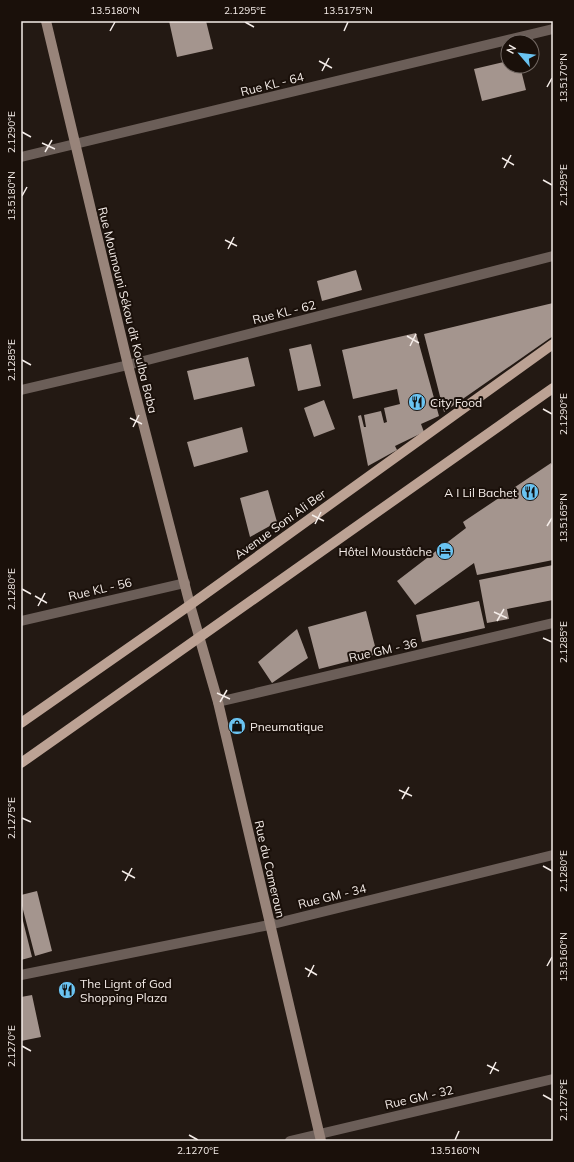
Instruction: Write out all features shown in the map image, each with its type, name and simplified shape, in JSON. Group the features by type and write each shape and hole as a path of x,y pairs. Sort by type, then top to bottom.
{"main road":[{"name":"Avenue Soni Ali Ber","path":"21,723 190,605 553,344"},
{"path":"21,763 553,388"}],"street":[{"name":"Rue Moumouni Sékou dit Koulba Baba","path":"46,21 74,145 128,365 190,605"},
{"name":"Rue KL - 64","path":"21,157 553,29"},
{"name":"Rue KL - 62","path":"21,390 128,365 553,256"},
{"name":"Rue KL - 56","path":"21,621 185,583"},
{"name":"Rue du Cameroun","path":"190,605 218,702 320,1138"},
{"name":"Rue GM - 36","path":"218,702 553,623"},
{"name":"Rue GM - 34","path":"21,975 269,925 553,855"},
{"name":"Rue GM - 32","path":"290,1141 320,1138 553,1079"}],"building":[{"path":"169,21 206,21 213,49 177,57"},
{"path":"500,63 500,74 522,74 526,90 482,101 474,69"},
{"path":"356,270 362,290 322,301 317,281"},
{"path":"553,303 553,336 444,412 424,334"},
{"name":"City Food","path":"416,333 439,416 421,424 424,432 395,446 397,450 368,466 358,416 361,415 364,427 366,427 364,415 381,411 384,423 387,422 384,408 400,404 397,389 353,399 342,350"},
{"path":"311,344 321,386 298,391 289,349"},
{"path":"248,357 255,386 194,400 187,371"},
{"path":"324,400 335,429 314,437 304,408"},
{"path":"242,427 248,452 194,467 187,442"},
{"path":"551,463 553,467 553,560 477,575 474,563 415,605 397,581 466,528 463,522"},
{"path":"268,490 277,522 250,537 240,498"},
{"path":"553,565 553,600 507,609 509,619 487,623 479,580"},
{"path":"479,601 485,628 422,642 416,615"},
{"path":"366,611 377,654 319,669 308,627"},
{"path":"297,629 308,658 272,683 258,662"},
{"path":"37,891 52,951 35,956 21,902 21,895"},
{"path":"21,913 32,957 21,960"},
{"path":"32,995 41,1037 21,1041 21,997"}],"place":[{"name":"City Food","path":"417,402"},
{"name":"A I Lil Bachet","path":"530,492"},
{"name":"Hôtel Moustâche","path":"445,551"},
{"name":"Pneumatique","path":"237,726"},
{"name":"The Lignt of God Shopping Plaza","path":"67,990"}]}
